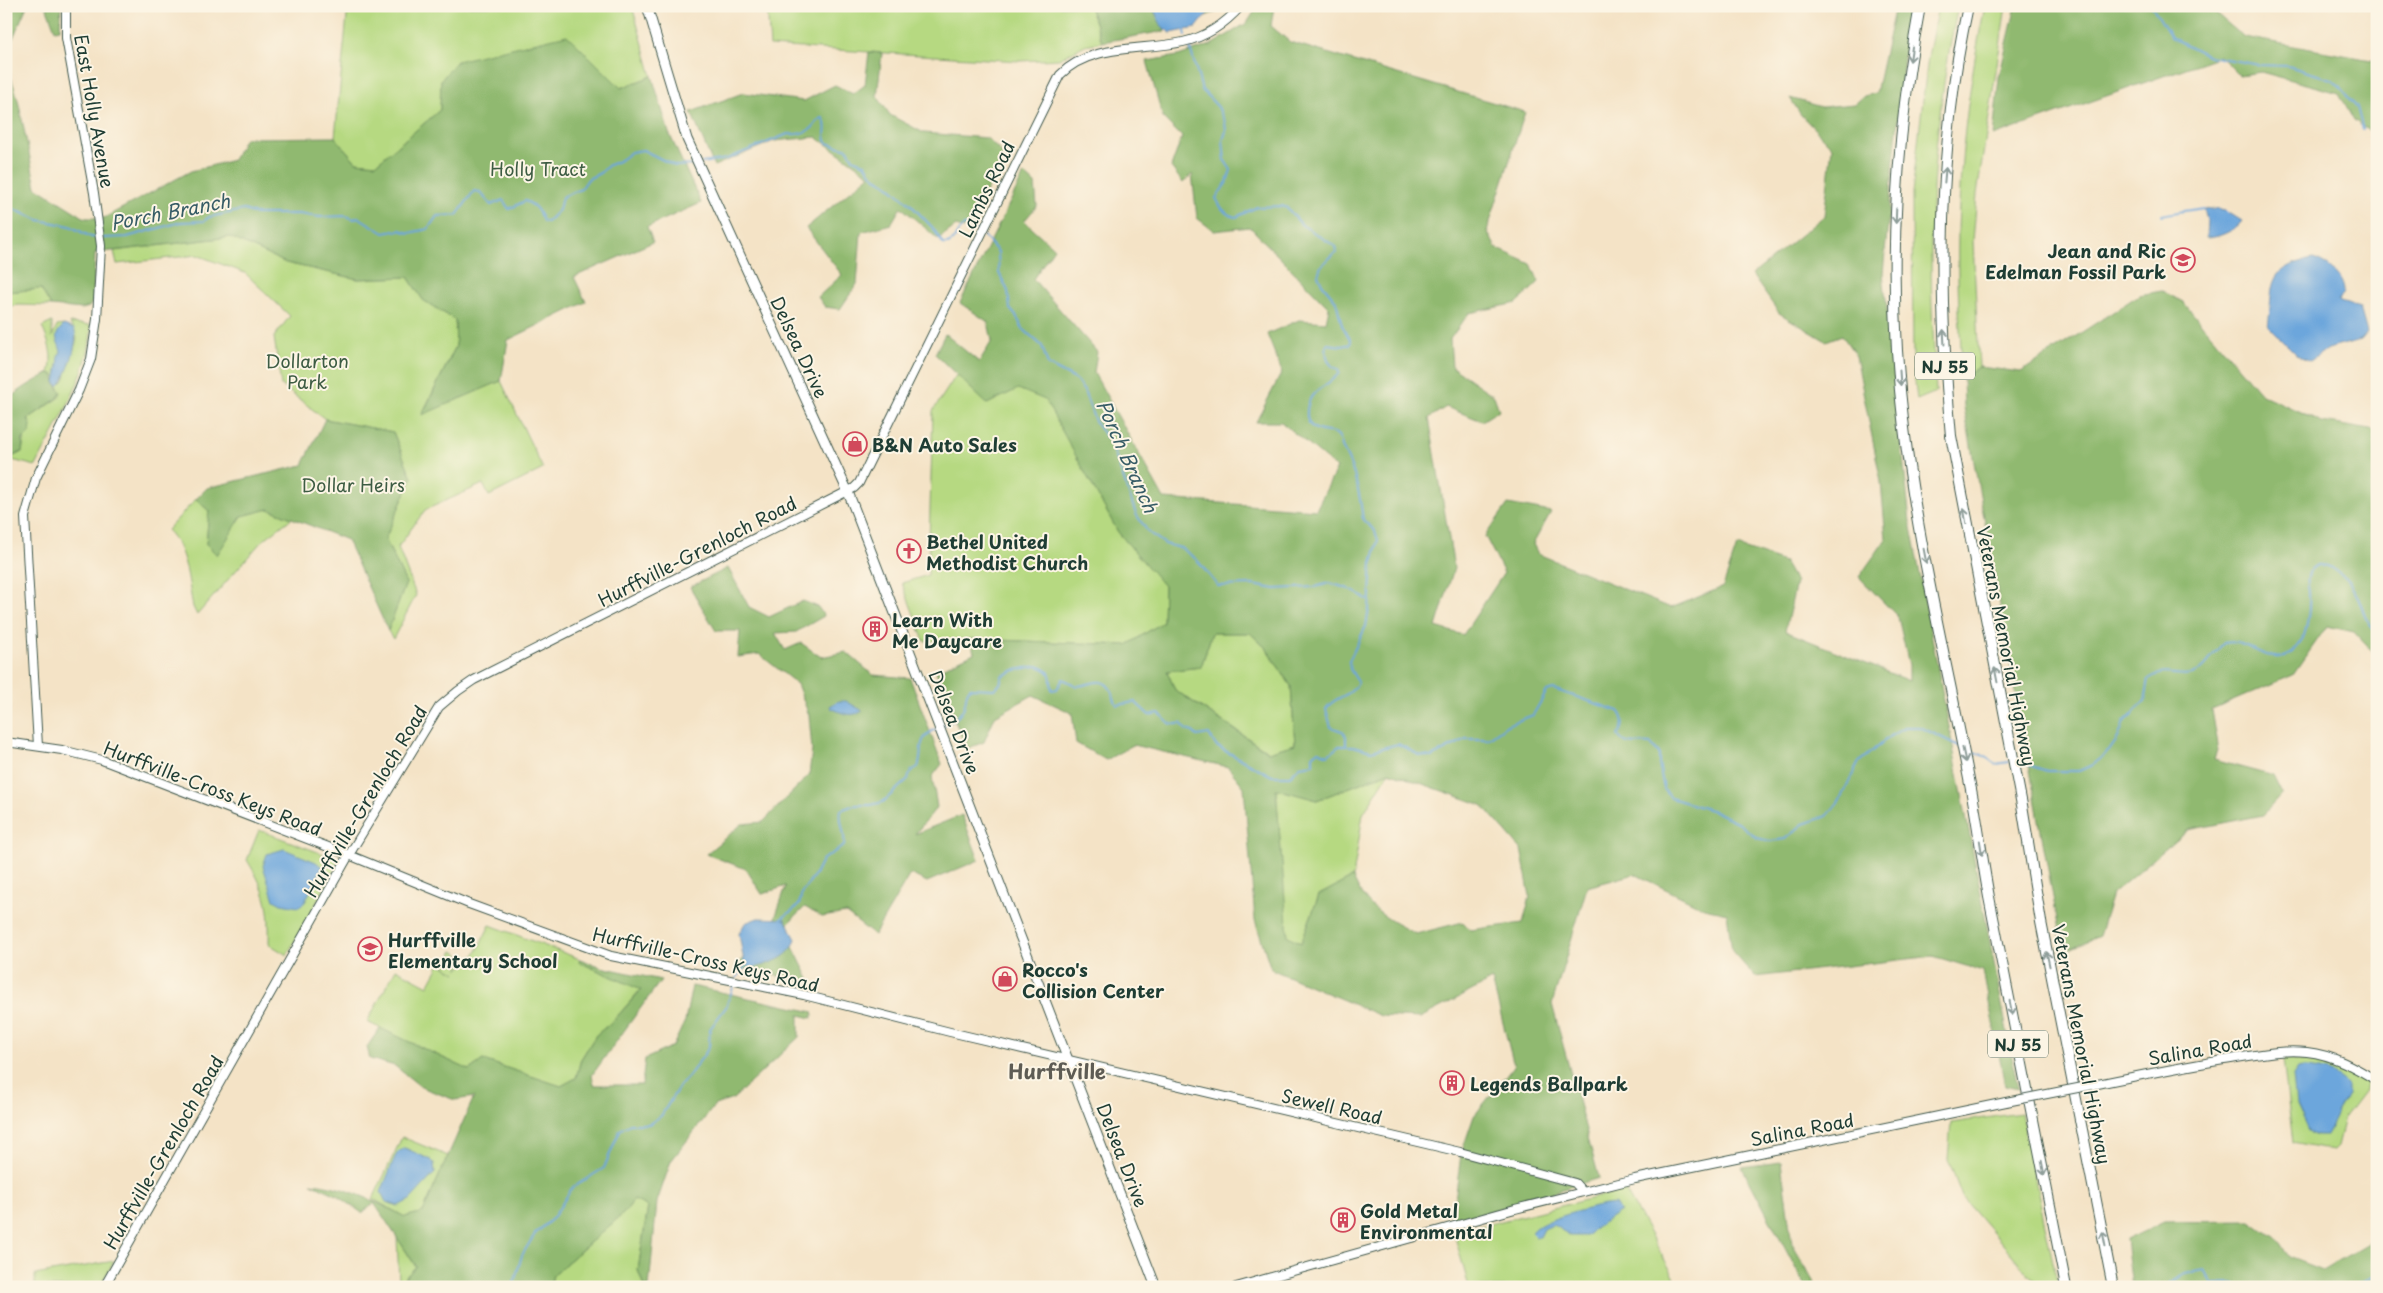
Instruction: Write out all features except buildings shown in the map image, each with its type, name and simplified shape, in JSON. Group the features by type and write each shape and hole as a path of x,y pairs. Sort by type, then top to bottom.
{"highway":[{"name":"NJ 55","path":"1920,6 1912,46 1900,152 1896,218 1895,311 1904,427 1916,508 1973,800 1988,892 2066,1287"},
{"name":"Veterans Memorial Highway","path":"1968,6 1960,43 1949,131 1943,201 1942,284 1946,377 1951,436 2022,805 2041,922 2113,1287"}],"main road":[{"name":"East Holly Avenue","path":"38,746 25,517 34,484 79,390 91,359 97,319 101,246 100,230 66,38 66,6"},
{"name":"Delsea Drive","path":"646,6 687,139 848,492 1156,1287"},
{"name":"Lambs Road","path":"848,492 859,483 1055,82 1064,70 1074,63 1111,52 1191,40 1220,26 1241,6"},
{"name":"Hurffville-Grenloch Road","path":"104,1287 349,855 428,722 439,707 458,691 493,671 848,492"},
{"name":"Hurffville-Cross Keys Road","path":"6,742 38,746 102,760 349,855 469,904 611,956 804,996 1069,1059"},
{"name":"Salina Road","path":"1236,1287 1583,1192 1653,1175 2190,1065 2282,1051 2308,1052 2330,1057 2357,1068 2377,1081"},
{"name":"Sewell Road","path":"1069,1059 1470,1155 1575,1183 1583,1192"}],"green space":[{"path":"10,6 27,6 6,54 6,13"},
{"path":"46,6 61,6 60,29 55,30"},
{"path":"348,6 632,6 652,76 621,88 441,80 440,110 376,164 356,162 335,137"},
{"path":"767,6 1089,6 1102,42 1085,45 1059,59 1020,61 770,46"},
{"path":"1089,6 1153,6 1165,31 1102,42"},
{"path":"1206,6 1225,6 1219,11 1200,18"},
{"path":"1258,6 1274,6 1271,26 1290,42 1525,112 1487,231 1496,248 1531,264 1539,282 1517,303 1469,313 1450,339 1452,367 1494,396 1499,410 1482,421 1446,407 1429,418 1454,568 1436,627 1463,635 1504,573 1485,536 1508,504 1551,512 1533,544 1538,554 1671,608 1723,587 1737,546 1784,562 1796,583 1785,631 1909,681 1909,665 1898,617 1859,577 1886,539 1881,482 1856,356 1842,335 1826,341 1779,313 1752,275 1824,216 1832,147 1801,115 1790,98 1821,107 1855,104 1864,96 1876,93 1895,6 1913,6 1905,47 1883,273 1910,522 2018,1089 2005,1086 1983,971 1933,956 1755,977 1732,951 1727,913 1704,908 1635,874 1587,887 1552,1004 1599,1178 1452,1223 1461,1154 1474,1116 1514,1066 1492,980 1420,1018 1381,1016 1271,969 1255,920 1244,787 1228,767 1133,745 1106,760 1076,743 1072,713 1033,695 995,716 984,742 966,749 936,671 974,653 971,639 1127,645 1163,622 1164,586 1118,532 1045,400 1018,389 987,404 935,354 945,334 979,362 992,341 988,322 960,303 1024,174 1035,184 1037,206 1024,221 1054,248 1033,279 1097,352 1094,373 1164,499 1316,510 1337,468 1281,422 1256,422 1282,372 1267,334 1299,320 1326,322 1329,308 1250,227 1214,231 1197,218 1192,174 1183,183 1171,167 1182,137 1163,118 1147,61 1178,56 1211,45 1247,23","holes":["1212,633 1250,633 1266,648 1291,686 1295,744 1268,752 1175,690 1167,671 1201,667","1389,772 1482,805 1521,849 1530,896 1523,923 1470,930 1463,922 1416,934 1387,918 1370,905 1353,877 1319,895 1301,943 1288,936 1276,789 1317,800"]},
{"path":"1938,6 1958,6 1948,55 1933,181 1931,276 1936,392 1917,400 1913,364 1912,193 1928,57"},
{"path":"1985,6 2006,6 1977,194 1973,241 1979,367 1963,378 1958,270 1960,181 1975,56"},
{"path":"2016,6 2207,6 2244,37 2377,61 2377,137 2354,120 2339,93 2261,72 2239,75 2220,56 1993,136 1999,77"},
{"name":"Holly Tract","path":"567,35 621,88 652,76 669,133 701,203 647,227 653,242 574,277 586,302 508,340 501,381 422,415 456,346 455,320 423,300 408,277 358,279 286,263 230,237 95,253 93,301 89,307 82,309 51,306 41,289 6,292 6,61 18,100 36,187 85,218 104,218 191,171 233,160 245,138 335,137 356,162 376,164 440,110 441,80 457,61"},
{"path":"869,52 882,53 877,96 890,115 924,133 987,138 1004,155 968,230 956,226 938,239 901,207 891,224 861,232 857,284 840,309 825,307 818,297 842,275 806,228 870,175 816,137 774,141 714,166 691,112 743,93 804,101 835,85 853,94 865,85"},
{"name":"Dollarton Park","path":"230,237 286,263 358,279 408,277 423,300 455,320 456,346 422,414 501,381 543,469 489,496 483,484 425,510 398,547 416,595 393,639 388,631 406,583 385,539 412,478 393,432 325,419 281,385 274,337 290,316 245,273 197,255 117,264 114,251"},
{"path":"41,289 51,306 19,305 6,307 6,292"},
{"path":"2162,291 2183,302 2261,394 2322,422 2377,431 2377,657 2354,632 2327,626 2293,675 2212,710 2218,746 2214,760 2273,776 2282,794 2263,815 2188,830 2112,894 2099,936 2063,952 1964,407 1963,378 1979,367 2021,372 2139,295"},
{"path":"52,322 52,337 57,326 64,325 57,334 61,354 56,378 53,374 49,373 50,350 42,327"},
{"path":"70,323 90,325 91,328 85,363 71,399 36,466 8,459 22,452 28,419 59,398 61,392 58,386 64,380 77,339"},
{"path":"49,373 53,374 56,385 61,392 58,398 28,419 31,425 30,433 23,439 22,452 6,459 6,404 13,395"},
{"path":"957,374 987,404 1018,388 1045,399 1118,532 1164,585 1163,622 1127,645 971,639 924,641 902,583 928,575 933,411"},
{"name":"Dollar Heirs","path":"325,419 393,432 412,478 385,539 406,583 388,631 347,540 269,509 242,516 217,555 206,544 209,511 196,499 207,488 303,465"},
{"path":"196,499 209,511 206,544 242,516 269,509 292,518 262,541 197,615 193,607 183,556 174,538 167,530"},
{"path":"728,568 749,607 769,617 803,601 818,607 824,616 796,632 775,633 785,650 801,643 821,657 846,652 873,675 910,678 942,764 932,777 937,807 915,834 962,815 979,860 927,882 910,874 874,935 846,913 822,917 805,907 788,923 793,947 811,983 735,967 744,957 740,931 775,918 786,886 762,894 746,869 706,854 742,824 763,822 809,775 812,750 809,715 797,684 759,654 738,657 740,631 716,631 690,587"},
{"path":"1212,633 1250,633 1266,648 1291,686 1295,744 1269,752 1175,690 1167,671 1201,667"},
{"path":"1389,772 1363,814 1353,877 1319,895 1301,943 1287,936 1276,788 1317,800"},
{"path":"259,830 334,858 337,862 336,868 287,955 269,944 269,920 266,900 259,881 247,860"},
{"path":"490,925 580,959 579,962 641,989 614,1020 596,1035 581,1059 576,1078 561,1086 483,1060 469,1070 367,1022 396,969 428,986 440,964 456,973 445,966 453,951 465,958 458,970 476,953"},
{"path":"580,959 601,967 661,980 592,1075 594,1085 642,1085 645,1059 673,1046 685,1021 692,986 814,1012 812,1018 799,1015 799,1037 733,1099 715,1105 671,1161 657,1202 649,1287 644,1287 638,1270 648,1207 634,1200 624,1213 553,1275 550,1287 397,1287 416,1266 374,1203 362,1213 337,1195 311,1183 348,1191 405,1217 423,1212 474,1097 455,1100 421,1087 395,1066 370,1059 367,1047 380,1028 469,1070 483,1060 561,1086 576,1078 581,1059 596,1035 614,1020 641,990 579,962"},
{"path":"2283,1059 2305,1061 2338,1068 2367,1083 2366,1089 2344,1118 2337,1147 2333,1151 2293,1143"},
{"path":"2021,1113 2057,1281 2053,1287 2040,1287 1962,1197 1948,1159 1951,1123"},
{"path":"402,1137 448,1156 423,1212 405,1217 373,1199"},
{"path":"1781,1162 1792,1244 1817,1287 1805,1286 1742,1167"},
{"path":"1625,1190 1680,1287 1469,1287 1454,1233"},
{"path":"634,1200 648,1206 638,1270 644,1287 550,1287 553,1275 624,1213"},
{"path":"2251,1221 2278,1240 2289,1257 2323,1270 2377,1238 2377,1287 2132,1287 2126,1240 2164,1222"},
{"path":"397,1237 416,1267 399,1283"},
{"path":"114,1261 99,1287 35,1287 35,1275"}],"water":[{"path":"1152,6 1208,6 1208,13 1196,28 1171,33 1162,27"},
{"path":"2204,208 2226,211 2242,221 2226,233 2206,238 2207,220"},
{"path":"2313,259 2324,264 2342,282 2344,293 2338,300 2339,302 2360,308 2367,333 2361,340 2327,349 2310,361 2297,355 2268,326 2272,290 2278,274 2297,263"},
{"path":"64,325 74,329 75,341 69,367 58,386 55,382 58,356 61,352 57,336"},
{"path":"839,701 846,701 863,711 850,714 831,708 830,706"},
{"path":"284,849 316,862 322,867 305,902 298,907 281,904 274,900 263,866 267,854"},
{"path":"758,918 785,919 796,939 793,946 784,956 771,963 750,968 744,962 739,934 745,923"},
{"path":"2303,1068 2327,1072 2338,1077 2347,1085 2347,1094 2326,1135 2318,1135 2308,1131 2296,1105 2293,1076 2298,1069"},
{"path":"405,1148 431,1160 434,1163 435,1173 410,1200 398,1206 386,1202 381,1192 395,1157 398,1152"},
{"path":"1615,1204 1620,1211 1596,1227 1587,1236 1571,1236 1553,1225 1544,1229 1540,1237 1536,1237 1532,1233 1536,1228 1556,1218"}],"waterway":[{"path":"2152,6 2171,37 2209,56 2260,65 2288,66 2331,79 2340,86 2357,107 2363,130"},
{"path":"1184,28 1186,35"},
{"path":"1189,44 1202,90 1218,107 1225,122 1226,131 1223,140 1225,161 1231,170 1227,182 1216,198 1221,208 1229,215 1236,217 1257,207 1282,206 1287,208 1302,225 1335,246 1336,252 1321,266 1318,275 1322,284 1336,301 1342,325 1351,341 1350,344 1342,346 1327,344 1326,351 1329,362 1338,369 1339,373 1309,400 1307,417 1309,424 1314,428 1335,433 1340,439 1359,493 1363,520 1375,531 1378,540 1372,563 1366,626 1349,661 1350,669 1358,682 1352,691 1334,701 1326,709 1331,727 1342,731 1346,736 1346,745"},
{"name":"Porch Branch","path":"702,163 727,159 788,134 806,132 823,118 825,121 827,143 848,149 853,159 865,164 874,177 885,183 910,204 933,228 943,244 950,243 963,226 971,226 981,233"},
{"name":"Porch Branch","path":"103,238 127,237 181,222 204,221 209,217 244,210 256,214 299,214 319,217 346,216 354,219 358,217 384,233 400,230 409,233 428,229 437,216 457,215 474,191 480,192 491,205 503,200 509,209 525,201 535,207 543,221 547,222 559,210 562,197 581,189 588,179 631,152 643,150 675,166 695,165"},
{"name":"Porch Branch","path":"6,206 39,220 70,226 91,237 98,238"},
{"path":"2162,215 2204,208"},
{"name":"Porch Branch","path":"984,236 998,252 999,273 1008,291 1010,309 1017,317 1022,328 1042,346 1048,365 1075,379 1084,391 1096,424 1111,443 1136,514 1148,532 1165,544 1181,548 1196,559 1218,586 1253,585 1275,589 1315,587 1330,583 1349,589 1370,601"},
{"path":"2016,761 2047,771 2079,771 2092,765 2109,751 2118,738 2124,722 2145,701 2149,679 2166,673 2186,675 2197,672 2206,665 2224,643 2233,642 2272,657 2290,654 2299,645 2304,634 2308,620 2308,578 2310,570 2317,565 2335,570 2351,584 2370,624 2377,632"},
{"path":"942,726 954,720 960,714 970,688 994,689 1000,684 1002,676 1015,670 1037,666 1047,670 1049,673 1052,690 1057,689 1063,679 1077,686 1095,682 1104,683 1111,690 1117,705 1135,702 1149,715 1159,713 1168,722 1174,724 1181,723 1186,730 1193,732 1197,736 1209,734 1216,746 1272,776 1290,776 1300,766 1313,764 1313,755 1318,751 1328,755 1339,746 1353,746 1371,751 1398,744 1419,755 1431,757 1466,739 1488,739 1507,725 1533,715 1547,691 1553,689 1618,711 1623,720 1622,729 1618,736 1621,740 1629,743 1651,744 1659,753 1659,764 1664,789 1671,798 1714,811 1737,822 1757,838 1770,841 1785,839 1803,824 1827,816 1838,803 1859,762 1890,736 1907,727 1920,727 1959,746"},
{"path":"781,919 799,905 802,892 816,873 823,859 844,846 841,810 854,805 871,805 883,802 908,779 911,771 918,767 923,741 929,733 936,729"},
{"path":"1968,750 1982,755 1996,764 2009,762"},
{"path":"736,978 747,964"},
{"path":"513,1287 522,1255 535,1234 553,1218 572,1188 604,1168 620,1130 630,1124 649,1124 661,1116 680,1085 706,1052 709,1046 710,1029 726,1007 735,982"},
{"path":"2163,1287 2185,1274 2205,1270 2214,1285 2231,1284 2239,1287"},
{"path":"2351,1287 2377,1275"}],"place":[{"name":"Jean and Ric Edelman Fossil Park","path":"2183,260"},
{"name":"B&N Auto Sales","path":"855,444"},
{"name":"Bethel United Methodist Church","path":"909,551"},
{"name":"Learn With Me Daycare","path":"875,629"},
{"name":"Hurffville Elementary School","path":"370,949"},
{"name":"Rocco's Collision Center","path":"1005,979"},
{"name":"Legends Ballpark","path":"1452,1083"},
{"name":"Gold Metal Environmental","path":"1343,1220"}],"district":[{"name":"Hurffville","path":"1057,1071"}]}
